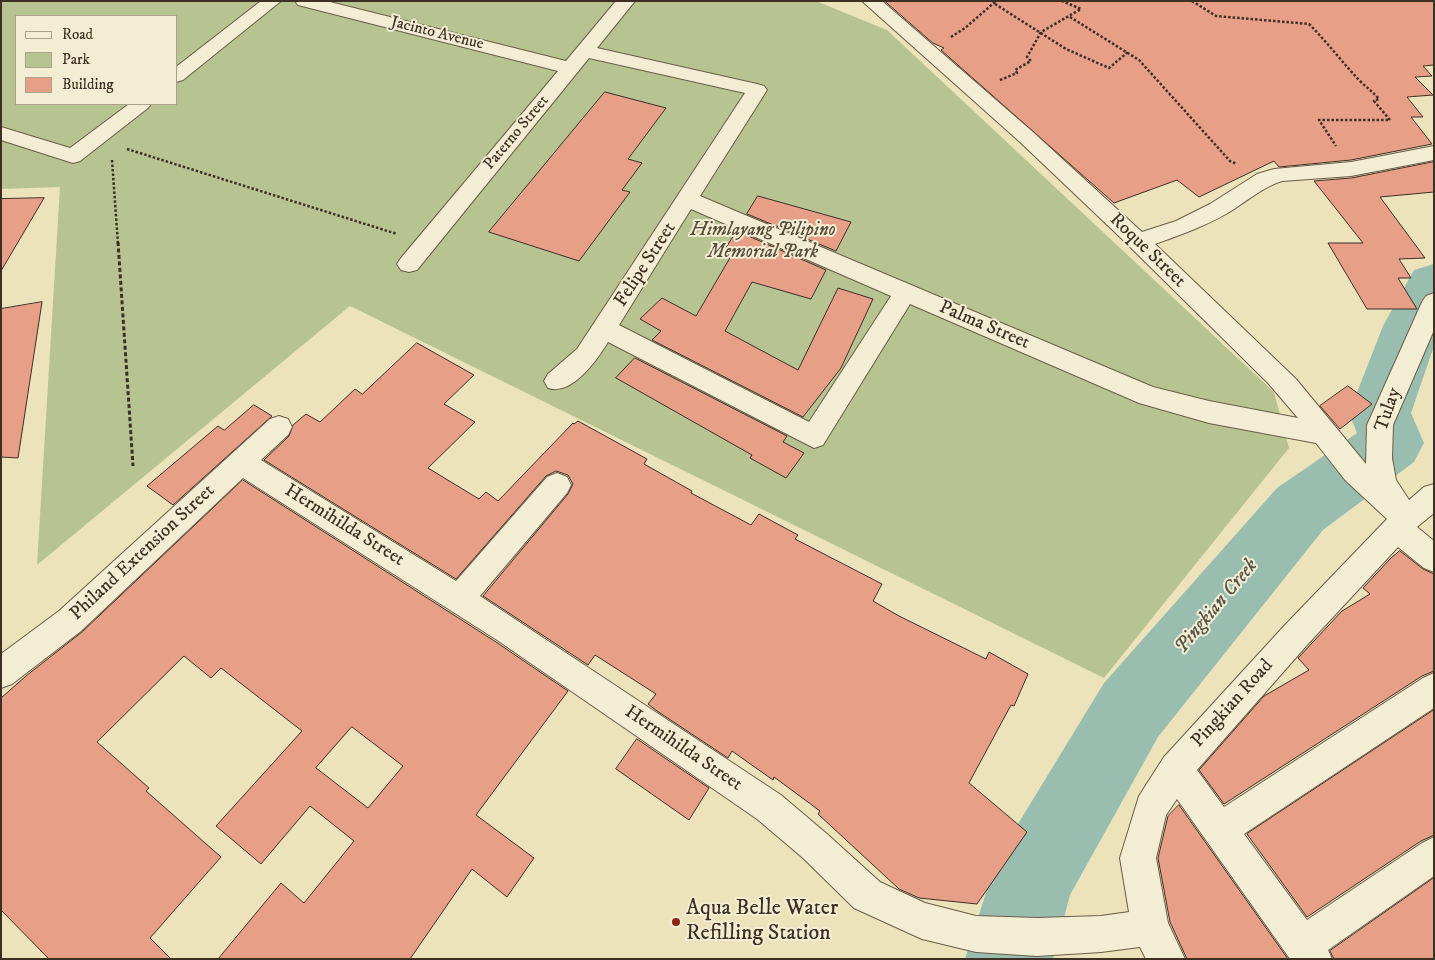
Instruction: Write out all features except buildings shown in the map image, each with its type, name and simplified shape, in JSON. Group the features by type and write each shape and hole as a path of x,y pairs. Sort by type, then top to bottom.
{"street":[{"path":"178,74 272,1"},
{"name":"Jacinto Avenue","path":"304,1 571,68"},
{"name":"Paterno Street","path":"409,264 626,1"},
{"name":"Roque Street","path":"871,1 974,89 1138,242 1279,378 1307,409 1348,464 1399,515 1434,559"},
{"name":"Felipe Street","path":"557,381 586,356 757,90 584,52"},
{"path":"1,133 74,156 103,142 139,105"},
{"path":"1138,242 1184,226 1218,210 1265,179 1281,174 1351,169 1434,153"},
{"name":"Palma Street","path":"688,199 1148,396 1209,412 1325,434"},
{"path":"604,329 814,437 906,292"},
{"name":"Tulay","path":"1399,515 1383,483 1378,458 1380,425 1434,302"},
{"name":"Philand Extension Street","path":"1,673 70,621 279,427"},
{"name":"Hermihilda Street","path":"241,462 459,599 769,807 815,846 867,895 922,921 976,934 1037,937 1101,934 1150,927"},
{"path":"459,599 557,484"},
{"name":"Pingkian Road","path":"1166,959 1150,927 1138,858 1151,808 1176,769 1399,515 1434,496"},
{"path":"1220,830 1434,689"},
{"path":"1176,769 1308,952 1434,855"}],"path":[{"path":"974,89 1018,73 1015,70 1031,62 1027,57 1041,32 1081,9 1062,1"},
{"path":"1192,1 1216,16 1309,24 1332,47 1361,82 1368,86 1379,99 1374,100 1390,120 1319,120 1351,169"},
{"path":"929,50 965,28 996,2 1066,49 1110,68 1128,52"},
{"path":"1070,17 1140,60 1230,160 1265,179"},
{"path":"133,466 103,142 426,243"}],"green space":[{"name":"Himlayang Pilipino Memorial Park","path":"1,1 816,1 887,30 1274,392 1289,448 1104,678 350,306 37,565 60,187 1,189"}],"waterway":[{"name":"Pingkian Creek","path":"1009,959 1032,880 1131,710 1300,509 1392,443 1380,413 1412,326 1434,284"}],"place":[{"name":"Aqua Belle Water Refilling Station","path":"676,922"}]}
